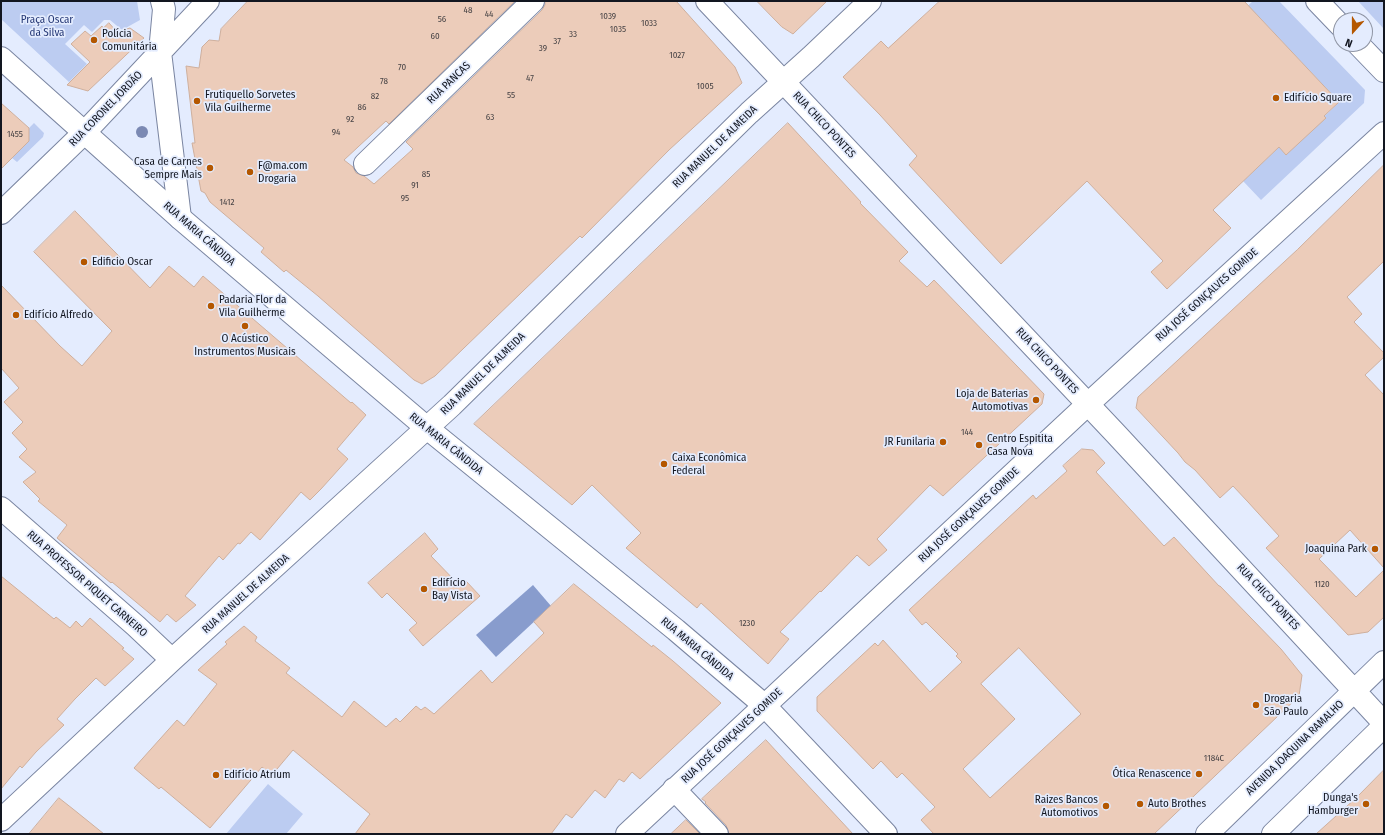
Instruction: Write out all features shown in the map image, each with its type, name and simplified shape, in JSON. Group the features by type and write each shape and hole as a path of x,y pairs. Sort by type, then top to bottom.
{"street":[{"path":"162,1 164,9 160,52 180,218"},
{"name":"RUA CORONEL JORDÃO","path":"1,213 85,132 208,1"},
{"name":"RUA PANCAS","path":"365,164 533,1"},
{"name":"RUA CHICO PONTES","path":"707,1 1088,404 1384,723"},
{"name":"RUA MANUEL DE ALMEIDA","path":"1,820 172,660 457,401 749,113 870,1"},
{"path":"1318,1 1333,17"},
{"path":"1366,52 1384,71"},
{"name":"RUA MARIA CÂNDIDA","path":"1,58 180,218 427,428 670,625 764,705 886,834"},
{"name":"RUA JOSÉ GONÇALVES GOMIDE","path":"627,834 1088,404 1384,134"},
{"name":"RUA PROFESSOR PIQUET CARNEIRO","path":"1,508 136,626 172,660"},
{"name":"AVENIDA JOAQUINA RAMALHO","path":"1207,834 1384,662"},
{"path":"1273,834 1384,726"},
{"path":"674,789 717,834"}],"green space":[{"name":"Praça Oscar da Silva","path":"1,1 137,1 140,20 122,30 110,20 104,20 92,32 84,25 65,44 87,64 69,82 1,19"},
{"path":"1253,1 1279,1 1365,90 1364,103 1261,200 1243,181 1279,147 1286,154 1339,102 1256,14 1127,117"},
{"path":"1358,1 1384,1 1384,29 1373,17 1373,12 1368,12"},
{"path":"34,123 44,133 43,137 17,162 12,158 29,128"},
{"path":"268,784 303,814 286,834 226,834"}],"shaded area":[{"path":"533,585 551,606 496,657 476,635"}],"building":[{"path":"248,1 515,1 389,124 386,121 344,160 353,167 356,173 364,176 374,184 413,149 406,142 542,10 545,5 545,1 676,1 735,67 742,83 669,150 582,238 580,236 435,376 422,384 414,380 318,296 286,270 284,272 261,252 264,248 210,202 205,193 201,191 192,143 195,143 186,66 199,68 202,47 209,40 219,41 221,29"},
{"path":"757,1 827,1 793,34 782,27"},
{"path":"940,1 1244,1 1339,102 1324,116 1326,118 1286,155 1279,147 1213,210 1231,228 1167,289 1151,272 1163,261 1087,181 1001,264 909,165 917,156 843,77 881,41 888,48"},
{"path":"109,23 117,32 130,28 144,38 88,91 67,85 90,62 71,44 85,31 91,36 102,26 103,28"},
{"path":"1,103 29,128 29,141 1,169"},
{"path":"788,123 861,202 860,203 908,252 899,261 927,287 934,280 1044,394 1042,404 943,496 930,485 877,539 887,550 869,566 857,555 821,592 820,591 780,632 789,639 768,664 701,603 697,608 626,548 641,533 592,485 572,505 474,424"},
{"path":"1384,165 1384,261 1347,297 1362,314 1354,322 1384,353 1384,357 1365,375 1384,395 1384,568 1350,530 1319,559 1356,597 1384,570 1384,617 1368,632 1348,635 1266,548 1279,536 1248,502 1233,486 1220,498 1136,408 1138,397 1297,250"},
{"path":"75,211 150,288 169,266 194,287 203,276 366,415 337,449 348,459 321,489 310,500 301,492 260,540 251,532 240,544 238,543 223,560 219,556 185,596 196,605 176,622 167,614 160,622 57,538 67,525 38,501 40,499 23,482 36,472 19,457 27,449 12,433 23,422 4,402 19,388 1,368 1,285 60,346 82,366 112,331 34,252"},
{"path":"1082,449 1093,450 1105,463 1096,472 1164,546 1174,537 1219,586 1281,649 1302,675 1299,696 1154,834 934,834 921,820 935,807 902,773 897,778 881,761 873,769 817,711 817,697 875,643 878,646 883,640 930,692 962,662 956,656 958,654 926,622 922,625 909,610 1033,495 1036,499 1067,471 1063,466","holes":["1019,648 1081,714 990,798 963,769 1015,719 981,684"]},
{"name":"Edifício Bay Vista","path":"425,533 438,549 431,556 460,586 466,581 480,596 423,646 409,630 417,623 387,593 382,598 368,583"},
{"path":"1,576 54,619 56,617 70,628 76,621 82,627 90,618 124,648 122,649 134,659 105,686 96,678 57,719 64,725 22,768 20,766 1,789"},
{"path":"574,584 652,647 653,645 673,661 721,703 640,779 632,772 624,782 619,779 605,798 595,790 572,818 566,814 551,834 355,834 370,814 293,750 272,775 262,767 210,828 161,787 159,789 134,768 177,720 184,726 217,684 198,670 227,644 225,642 244,626 257,637 255,641 290,668 286,673 342,717 354,701 386,727 396,718 400,722 416,706 421,710 425,707 434,714 481,670 492,683 544,633 534,622"},
{"path":"766,740 853,834 729,834 726,825 702,799"},
{"name":"Dunga's Hamburger","path":"1384,770 1384,834 1316,834 1356,798"},
{"path":"59,798 73,809 104,834 29,834"},
{"path":"686,820 700,834 671,834"}],"place":[{"name":"Polícia Comunitária","path":"94,40"},
{"name":"Edifício Square","path":"1276,98"},
{"name":"Frutiquello Sorvetes Vila Guilherme","path":"197,101"},
{"name":"Casa de Carnes Sempre Mais","path":"210,168"},
{"name":"F@ma.com Drogaria","path":"250,172"},
{"name":"Edificio Oscar","path":"84,262"},
{"name":"Padaria Flor da Vila Guilherme","path":"211,306"},
{"name":"Edifício Alfredo","path":"16,315"},
{"name":"O Acústico Instrumentos Musicais","path":"245,326"},
{"name":"Loja de Baterias Automotivas","path":"1036,400"},
{"name":"JR Funilaria","path":"943,442"},
{"name":"Centro Espitita Casa Nova","path":"979,445"},
{"name":"Caixa Econômica Federal","path":"664,464"},
{"name":"Joaquina Park","path":"1375,549"},
{"name":"Edifício Bay Vista","path":"424,589"},
{"name":"Drogaria São Paulo","path":"1256,705"},
{"name":"Ótica Renascence","path":"1199,774"},
{"name":"Edifício Atrium","path":"216,775"},
{"name":"Auto Brothes","path":"1140,804"},
{"name":"Dunga's Hamburger","path":"1366,804"},
{"name":"Raizes Bancos Automotivos","path":"1106,806"}]}
